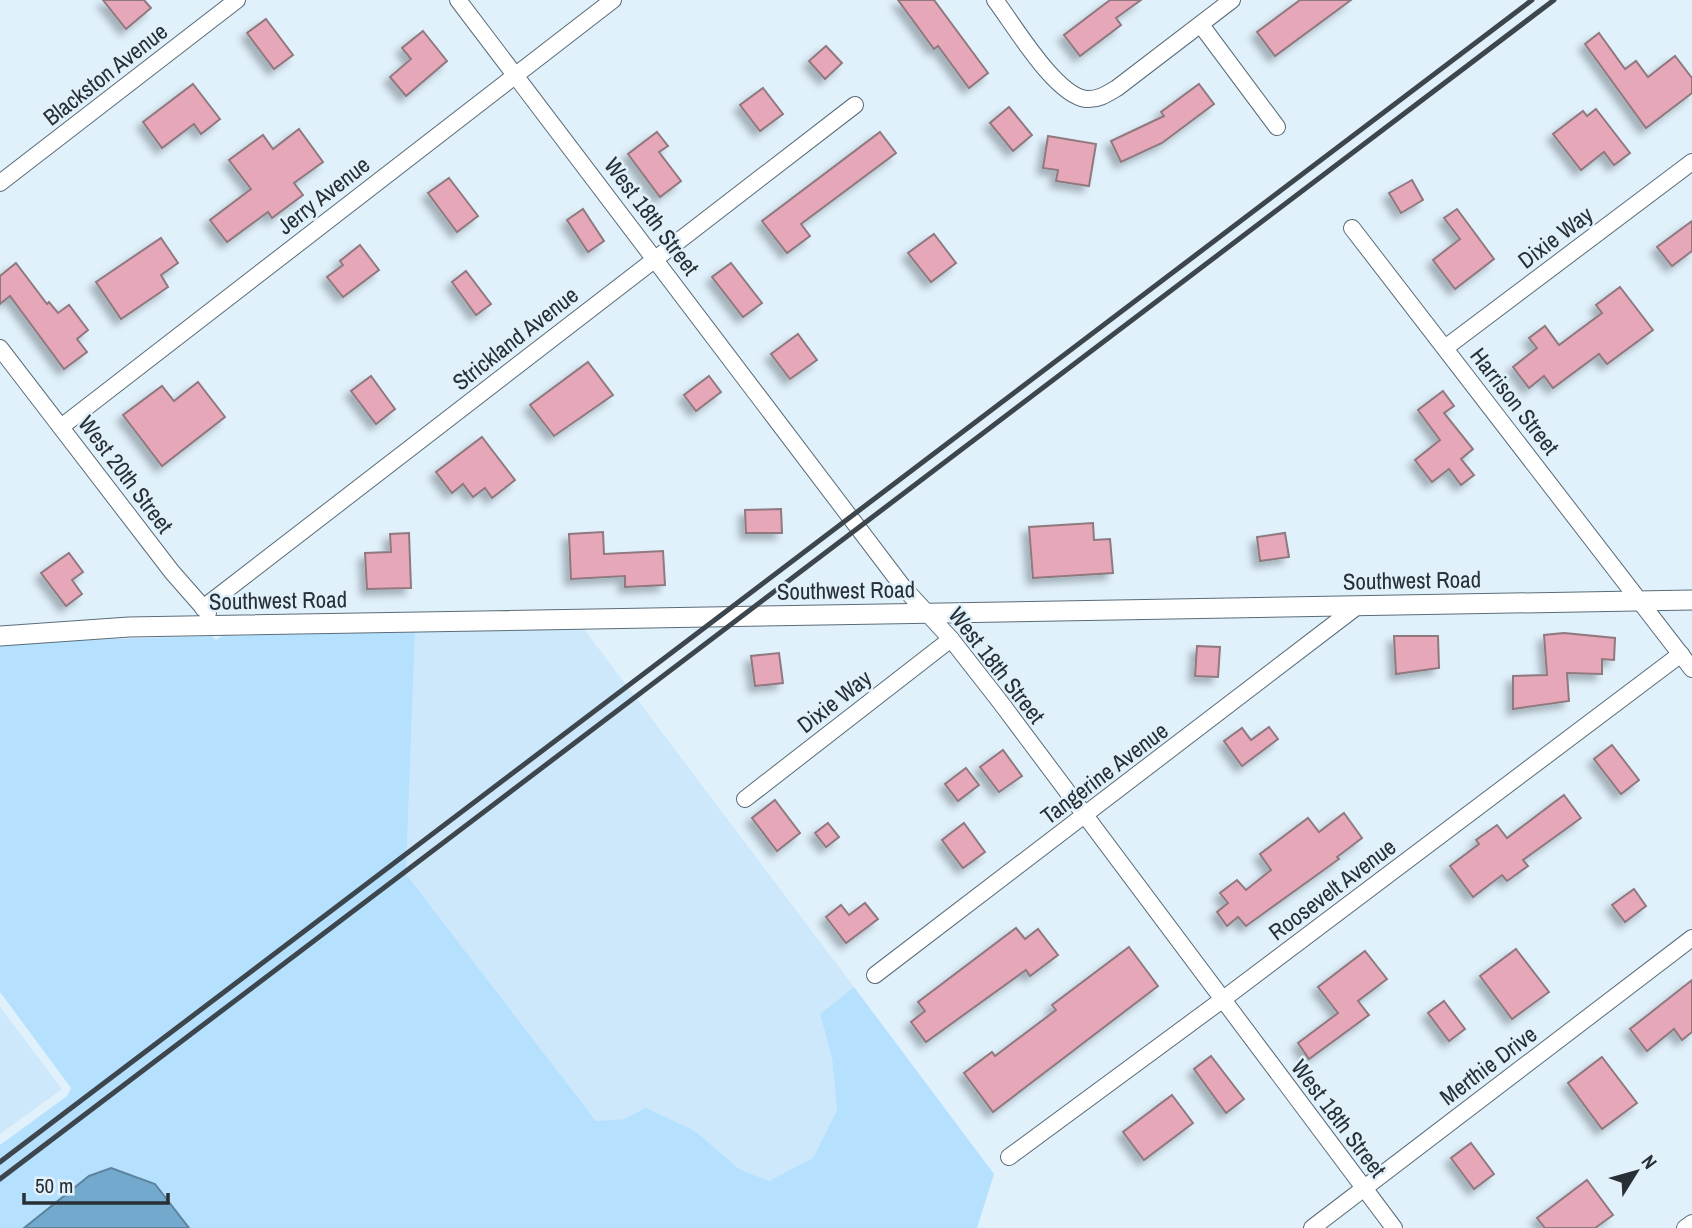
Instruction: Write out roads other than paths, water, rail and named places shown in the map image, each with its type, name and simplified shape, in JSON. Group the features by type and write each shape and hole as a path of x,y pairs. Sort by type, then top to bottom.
{"street":[{"name":"Blackston Avenue","path":"0,183 237,0"},
{"name":"West 18th Street","path":"458,0 904,587 951,639 1394,1228"},
{"name":"Jerry Avenue","path":"61,426 613,0"},
{"path":"995,0 1056,81 1069,92 1087,99 1110,92 1232,0"},
{"path":"1201,25 1277,127"},
{"name":"Strickland Avenue","path":"203,608 855,105"},
{"name":"Dixie Way","path":"1445,348 1692,162"},
{"name":"Harrison Street","path":"1352,228 1692,668"},
{"name":"West 20th Street","path":"0,348 219,626"},
{"name":"Southwest Road","path":"0,636 47,631 219,626 1692,600"},
{"name":"Tangerine Avenue","path":"875,975 1359,605"},
{"name":"Dixie Way","path":"745,799 951,639"},
{"name":"Roosevelt Avenue","path":"1009,1157 1681,654"},
{"name":"Merthie Drive","path":"1312,1228 1692,938"},
{"path":"1685,1228 1692,1223"}],"railway":[{"path":"0,1162 1532,0"},
{"path":"0,1179 1554,0"}]}
